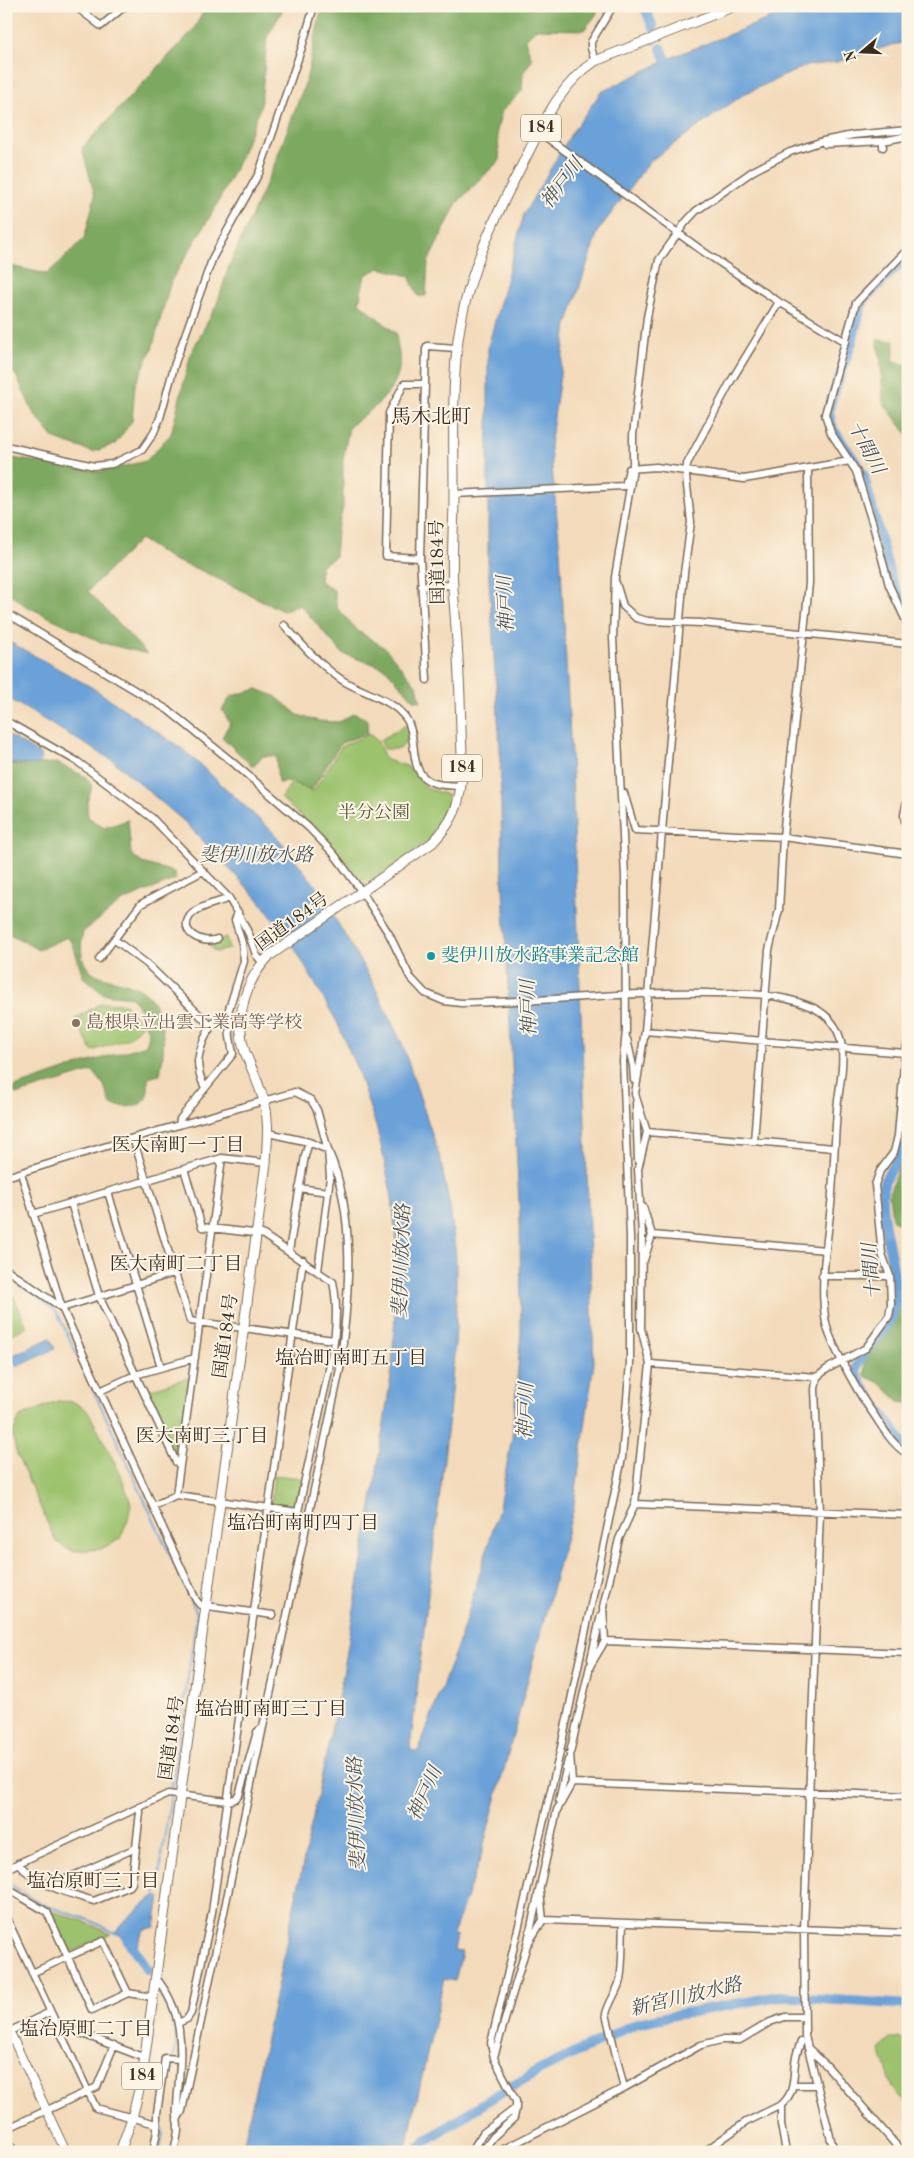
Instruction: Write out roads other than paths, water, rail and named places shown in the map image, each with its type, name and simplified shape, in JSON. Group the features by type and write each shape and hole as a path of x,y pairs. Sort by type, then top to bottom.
{"highway":[{"name":"国道184号","path":"120,2152 132,2118 145,2058 266,1163 268,1133 264,1100 245,1050 240,1030 243,1004 248,985 266,960 432,843 448,825 458,802 462,769 460,690 453,585 457,494 454,422 457,348 466,300 479,257 512,185 541,134 563,89 583,69 595,61 735,6"}],"main road":[{"path":"7,2029 66,2152"}],"street":[{"path":"75,6 102,26 125,6"},
{"path":"6,446 94,466 112,464 142,450 153,434 160,418 175,363 213,257 260,173 314,6"},
{"path":"595,61 590,48 591,42 613,6"},
{"path":"494,2058 527,1945 619,1538 635,1504 650,1364 642,1328 640,1197 635,1094 633,1066 626,1031 624,994 626,928 613,638 615,576 633,469 634,435 647,317 659,260 696,211 752,171 790,152 823,141 853,135 908,130"},
{"path":"541,134 668,226 778,302 846,342"},
{"path":"823,141 826,144 883,144 908,136"},
{"path":"908,249 856,303 825,414 831,434 850,461 862,488 889,585 908,625"},
{"path":"638,1169 647,1132 635,1094 649,994 662,830 691,522 687,464 731,381 778,302"},
{"path":"427,680 420,558 424,384 427,346 457,348"},
{"path":"420,558 386,556 389,413 404,384 424,384"},
{"path":"457,494 625,486 629,469 656,466 744,479 850,461"},
{"path":"754,1141 767,996 769,950 779,910 783,837 809,583 808,468"},
{"path":"615,576 624,606 636,618 648,621 681,622 908,644"},
{"path":"421,586 453,585"},
{"path":"6,613 168,710 308,827 334,854 362,892 389,934 410,977 425,993 444,1001 484,1002 624,994 736,993 767,996 802,1003 819,1011 837,1028 841,1048 832,1193 822,1276 826,1326 864,1400 893,1441 908,1454"},
{"path":"284,625 326,668 344,682 386,702 407,720 412,735 415,763 421,775 433,783 461,786"},
{"path":"6,721 78,762 152,818 229,898 249,934 256,955 266,960"},
{"path":"621,783 635,830 783,837 908,854"},
{"path":"908,796 904,814 908,838"},
{"path":"100,959 141,904 203,870"},
{"path":"217,939 209,942 198,939 191,934 187,921 190,915 197,910 229,898"},
{"path":"179,1125 180,1119 233,1054 228,1014 244,961 242,943 235,920 238,912"},
{"path":"115,940 147,964 211,1026"},
{"path":"205,1088 198,1061 211,1026 222,1015 228,1014"},
{"path":"482,2152 493,2137 514,2118 516,2102 494,2058 491,2043 560,1752 622,1458 630,1362 630,1237 623,1061 626,1031"},
{"path":"645,1031 905,1053"},
{"path":"834,2152 807,2047 804,2015 806,1990 804,1930 811,1792 820,1512 815,1389 817,1377 827,1369 866,1348 889,1316 891,1305 890,1276 882,1254 875,1185 880,1172 894,1152 896,1144 905,1053 908,1042"},
{"path":"6,1177 294,1092 311,1100 317,1110 328,1150 336,1168 349,1259 341,1359 182,2111 177,2120"},
{"path":"647,1132 834,1148"},
{"path":"268,1133 309,1142 328,1150"},
{"path":"133,1138 190,1321 334,1340"},
{"path":"289,1251 299,1188 309,1142"},
{"path":"318,1271 330,1177 328,1150"},
{"path":"176,1495 222,1158"},
{"path":"33,1214 222,1158 266,1163"},
{"path":"153,1506 176,1495 298,1512 334,1340 338,1302 333,1282 262,1234 202,1227 184,1169"},
{"path":"21,1172 62,1308 196,1600 200,1605 273,1615"},
{"path":"299,1188 328,1192"},
{"path":"108,1192 160,1367"},
{"path":"640,1197 652,1235 642,1267"},
{"path":"71,1203 99,1296 176,1462 180,1465"},
{"path":"652,1235 826,1250"},
{"path":"178,2023 187,2019 193,2006 212,1912 303,1260"},
{"path":"6,1269 62,1308"},
{"path":"62,1308 174,1273"},
{"path":"822,1276 890,1276"},
{"path":"100,1391 135,1375 195,1358"},
{"path":"650,1364 817,1377"},
{"path":"635,1504 908,1515"},
{"path":"590,1666 604,1641 603,1607"},
{"path":"604,1641 908,1653"},
{"path":"6,1869 168,1794 228,1801 235,1799 239,1794 256,1732 263,1727"},
{"path":"557,1810 572,1783 570,1753"},
{"path":"572,1783 908,1796"},
{"path":"18,1863 23,1869 52,1887 94,1902 130,1886 136,1848 139,1807"},
{"path":"52,1887 59,1882 136,1848"},
{"path":"527,1945 543,1920 540,1885"},
{"path":"6,1888 48,1912 92,2010 128,1993 152,1997"},
{"path":"6,1917 96,2108 156,2124"},
{"path":"543,1920 908,1934"},
{"path":"622,1924 620,1980 617,1990 609,2002 606,2014 624,2088"},
{"path":"32,1973 103,1941 128,1993"},
{"path":"155,1977 164,1988 178,2023 181,2038 175,2059 178,2130 174,2152"},
{"path":"7,2029 50,2012"},
{"path":"498,2152 624,2088 701,2045 721,2040 740,2040 770,2022 804,2015"},
{"path":"60,2032 70,2029 145,2058"},
{"path":"704,2152 746,2122 781,2105 788,2099 794,2085 796,2057 800,2042"},
{"path":"6,2130 97,2087 114,2045"},
{"path":"807,2047 828,2067 902,2152"},
{"path":"153,2152 157,2131 156,2124 164,2058 175,2059"},
{"path":"794,2085 817,2085"},
{"path":"781,2105 781,2125 786,2152"},
{"path":"471,2152 483,2133 516,2108"},
{"path":"6,2136 14,2152"}],"water":[{"path":"801,6 908,6 908,42 837,62 806,66 744,94 650,161 598,231 567,325 550,446 560,550 572,774 594,1363 573,1511 480,1859 453,1935 457,1936 454,1951 462,1952 455,1981 444,1979 405,2152 242,2152 343,1675 377,1471 392,1369 398,1260 392,1197 378,1132 357,1069 336,1020 295,949 259,900 186,823 112,760 6,697 6,640 93,688 184,750 274,833 316,886 372,981 403,1046 440,1158 450,1207 456,1256 456,1330 449,1416 410,1749 416,1752 419,1749 461,1636 498,1512 512,1438 521,1333 520,1222 502,868 500,747 488,565 488,347 524,214 571,134 601,92 675,56"},
{"path":"6,734 41,755 39,765 6,763"},
{"path":"50,1338 55,1349 17,1367 11,1356"},
{"path":"153,1897 160,1897 155,1927 143,1930 137,1946 132,1950 124,1939 116,1933 121,1924"}],"waterway":[{"path":"644,6 653,27"},
{"path":"661,48 672,72"},
{"name":"十間川","path":"908,256 865,298 830,404 829,413 833,429 863,473 891,579 908,613"},
{"name":"十間川","path":"908,1068 900,1148 897,1158 884,1182 882,1197 895,1285 896,1298 894,1310 891,1319 863,1355 855,1371 863,1387 908,1447"},
{"path":"6,1274 57,1312 197,1613 156,1897"},
{"path":"6,1882 41,1904 89,1920 117,1934"},
{"path":"127,1939 148,1970"},
{"path":"159,2152 163,2133 161,2120 177,2041 174,2026 161,1995"},
{"name":"新宮川放水路","path":"414,2152 427,2140 495,2096 540,2070 637,2023 779,1996 908,2005"}],"place":[{"name":"斐伊川放水路事業記念館","path":"431,956"},
{"name":"島根県立出雲工業高等学校","path":"76,1023"}],"district":[{"name":"馬木北町","path":"431,418"},
{"name":"医大南町一丁目","path":"178,1146"},
{"name":"医大南町二丁目","path":"176,1265"},
{"name":"塩冶町南町五丁目","path":"351,1359"},
{"name":"医大南町三丁目","path":"202,1437"},
{"name":"塩冶町南町四丁目","path":"303,1524"},
{"name":"塩冶町南町三丁目","path":"271,1710"},
{"name":"塩冶原町三丁目","path":"93,1882"},
{"name":"塩冶原町二丁目","path":"86,2030"}],"water label":[{"name":"神戸川","path":"563,184"},
{"name":"神戸川","path":"507,604"},
{"name":"斐伊川放水路","path":"256,856"},
{"name":"神戸川","path":"530,1008"},
{"name":"斐伊川放水路","path":"403,1261"},
{"name":"神戸川","path":"527,1411"},
{"name":"神戸川","path":"426,1794"},
{"name":"斐伊川放水路","path":"358,1814"}],"park label":[{"name":"半分公園","path":"374,813"}]}
